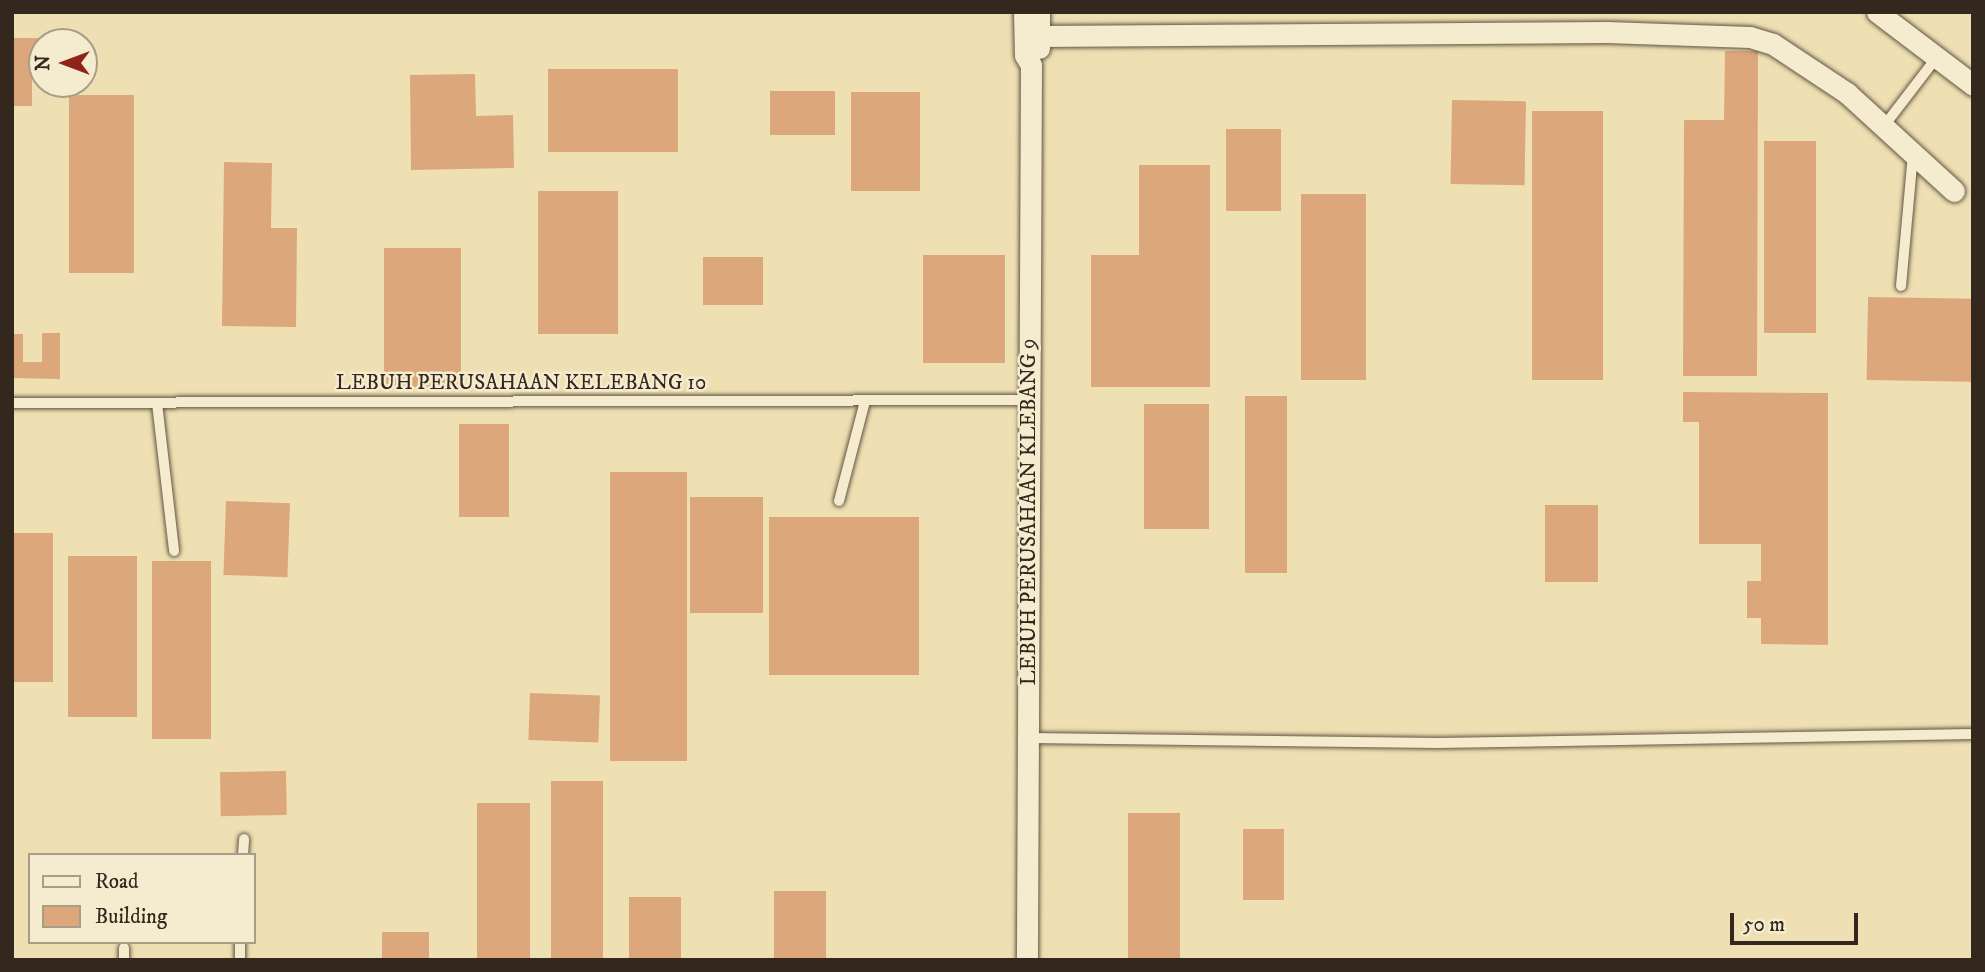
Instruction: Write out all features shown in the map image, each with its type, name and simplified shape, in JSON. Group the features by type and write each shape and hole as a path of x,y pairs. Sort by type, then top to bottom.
{"street":[{"name":"LEBUH PERUSAHAAN KLEBANG 9","path":"1024,12 1025,55 1031,65 1027,960"},
{"name":"LEBUH PERUSAHAAN KLEBANG 9","path":"1031,65 1040,55 1039,12"},
{"path":"1877,12 1973,85"},
{"path":"1039,36 1607,32 1750,37 1773,44 1847,93 1954,191"}],"lane":[{"path":"1884,126 1937,58"},
{"path":"1901,286 1913,152"},
{"name":"LEBUH PERUSAHAAN KELEBANG 10","path":"12,403 1029,400"},
{"path":"839,501 865,401"},
{"path":"158,403 174,551"},
{"path":"1028,738 1437,743 1973,734"},
{"path":"243,853 244,839"}],"building":[{"path":"12,38 28,38 28,98 32,98 32,106 12,106"},
{"path":"1725,51 1758,51 1757,376 1683,376 1684,120 1724,120"},
{"path":"548,69 678,69 678,152 548,152"},
{"path":"475,74 476,116 513,115 514,168 411,170 410,75"},
{"path":"770,91 835,91 835,135 770,135"},
{"path":"851,92 920,92 920,191 851,191"},
{"path":"134,95 134,273 69,273 69,98"},
{"path":"1452,100 1526,101 1525,185 1451,184"},
{"path":"1532,111 1603,111 1603,380 1532,380"},
{"path":"1226,129 1281,129 1281,211 1226,211"},
{"path":"1764,141 1816,141 1816,333 1764,333"},
{"path":"224,162 272,163 271,228 297,228 296,327 222,326"},
{"path":"1139,165 1210,165 1210,387 1091,387 1091,255 1139,255"},
{"path":"538,191 618,191 618,334 538,334"},
{"path":"1301,194 1366,194 1366,380 1301,380"},
{"path":"384,248 461,248 461,387 384,387"},
{"path":"923,255 1005,255 1005,363 923,363"},
{"path":"703,257 763,257 763,305 703,305"},
{"path":"1868,297 1973,299 1972,382 1867,380"},
{"path":"42,333 60,333 60,379 12,378 12,334 23,334 23,362 42,362"},
{"path":"1683,392 1828,393 1828,645 1761,644 1761,618 1747,618 1747,581 1761,581 1761,544 1699,544 1699,422 1683,422"},
{"path":"1245,396 1287,396 1287,573 1245,573"},
{"path":"1144,404 1209,404 1209,529 1144,529"},
{"path":"459,424 509,424 509,517 459,517"},
{"path":"610,472 687,472 687,761 610,761"},
{"path":"690,497 763,497 763,613 690,613"},
{"path":"226,501 290,503 287,577 223,575"},
{"path":"1545,505 1598,505 1598,582 1545,582"},
{"path":"769,517 919,517 919,675 769,675"},
{"path":"14,533 53,533 53,682 14,682"},
{"path":"68,556 137,556 137,717 68,717"},
{"path":"152,561 211,561 211,739 152,739"},
{"path":"530,693 600,695 598,742 528,740"},
{"path":"286,771 287,815 221,816 220,772"},
{"path":"551,781 603,781 603,960 551,960"},
{"path":"477,803 530,803 530,960 477,960"},
{"path":"1128,813 1180,813 1180,960 1128,960"},
{"path":"1243,829 1284,829 1284,900 1243,900"},
{"path":"774,891 826,891 826,960 774,960"},
{"path":"629,897 681,897 681,960 629,960"},
{"path":"382,932 429,932 429,960 382,960"}]}
